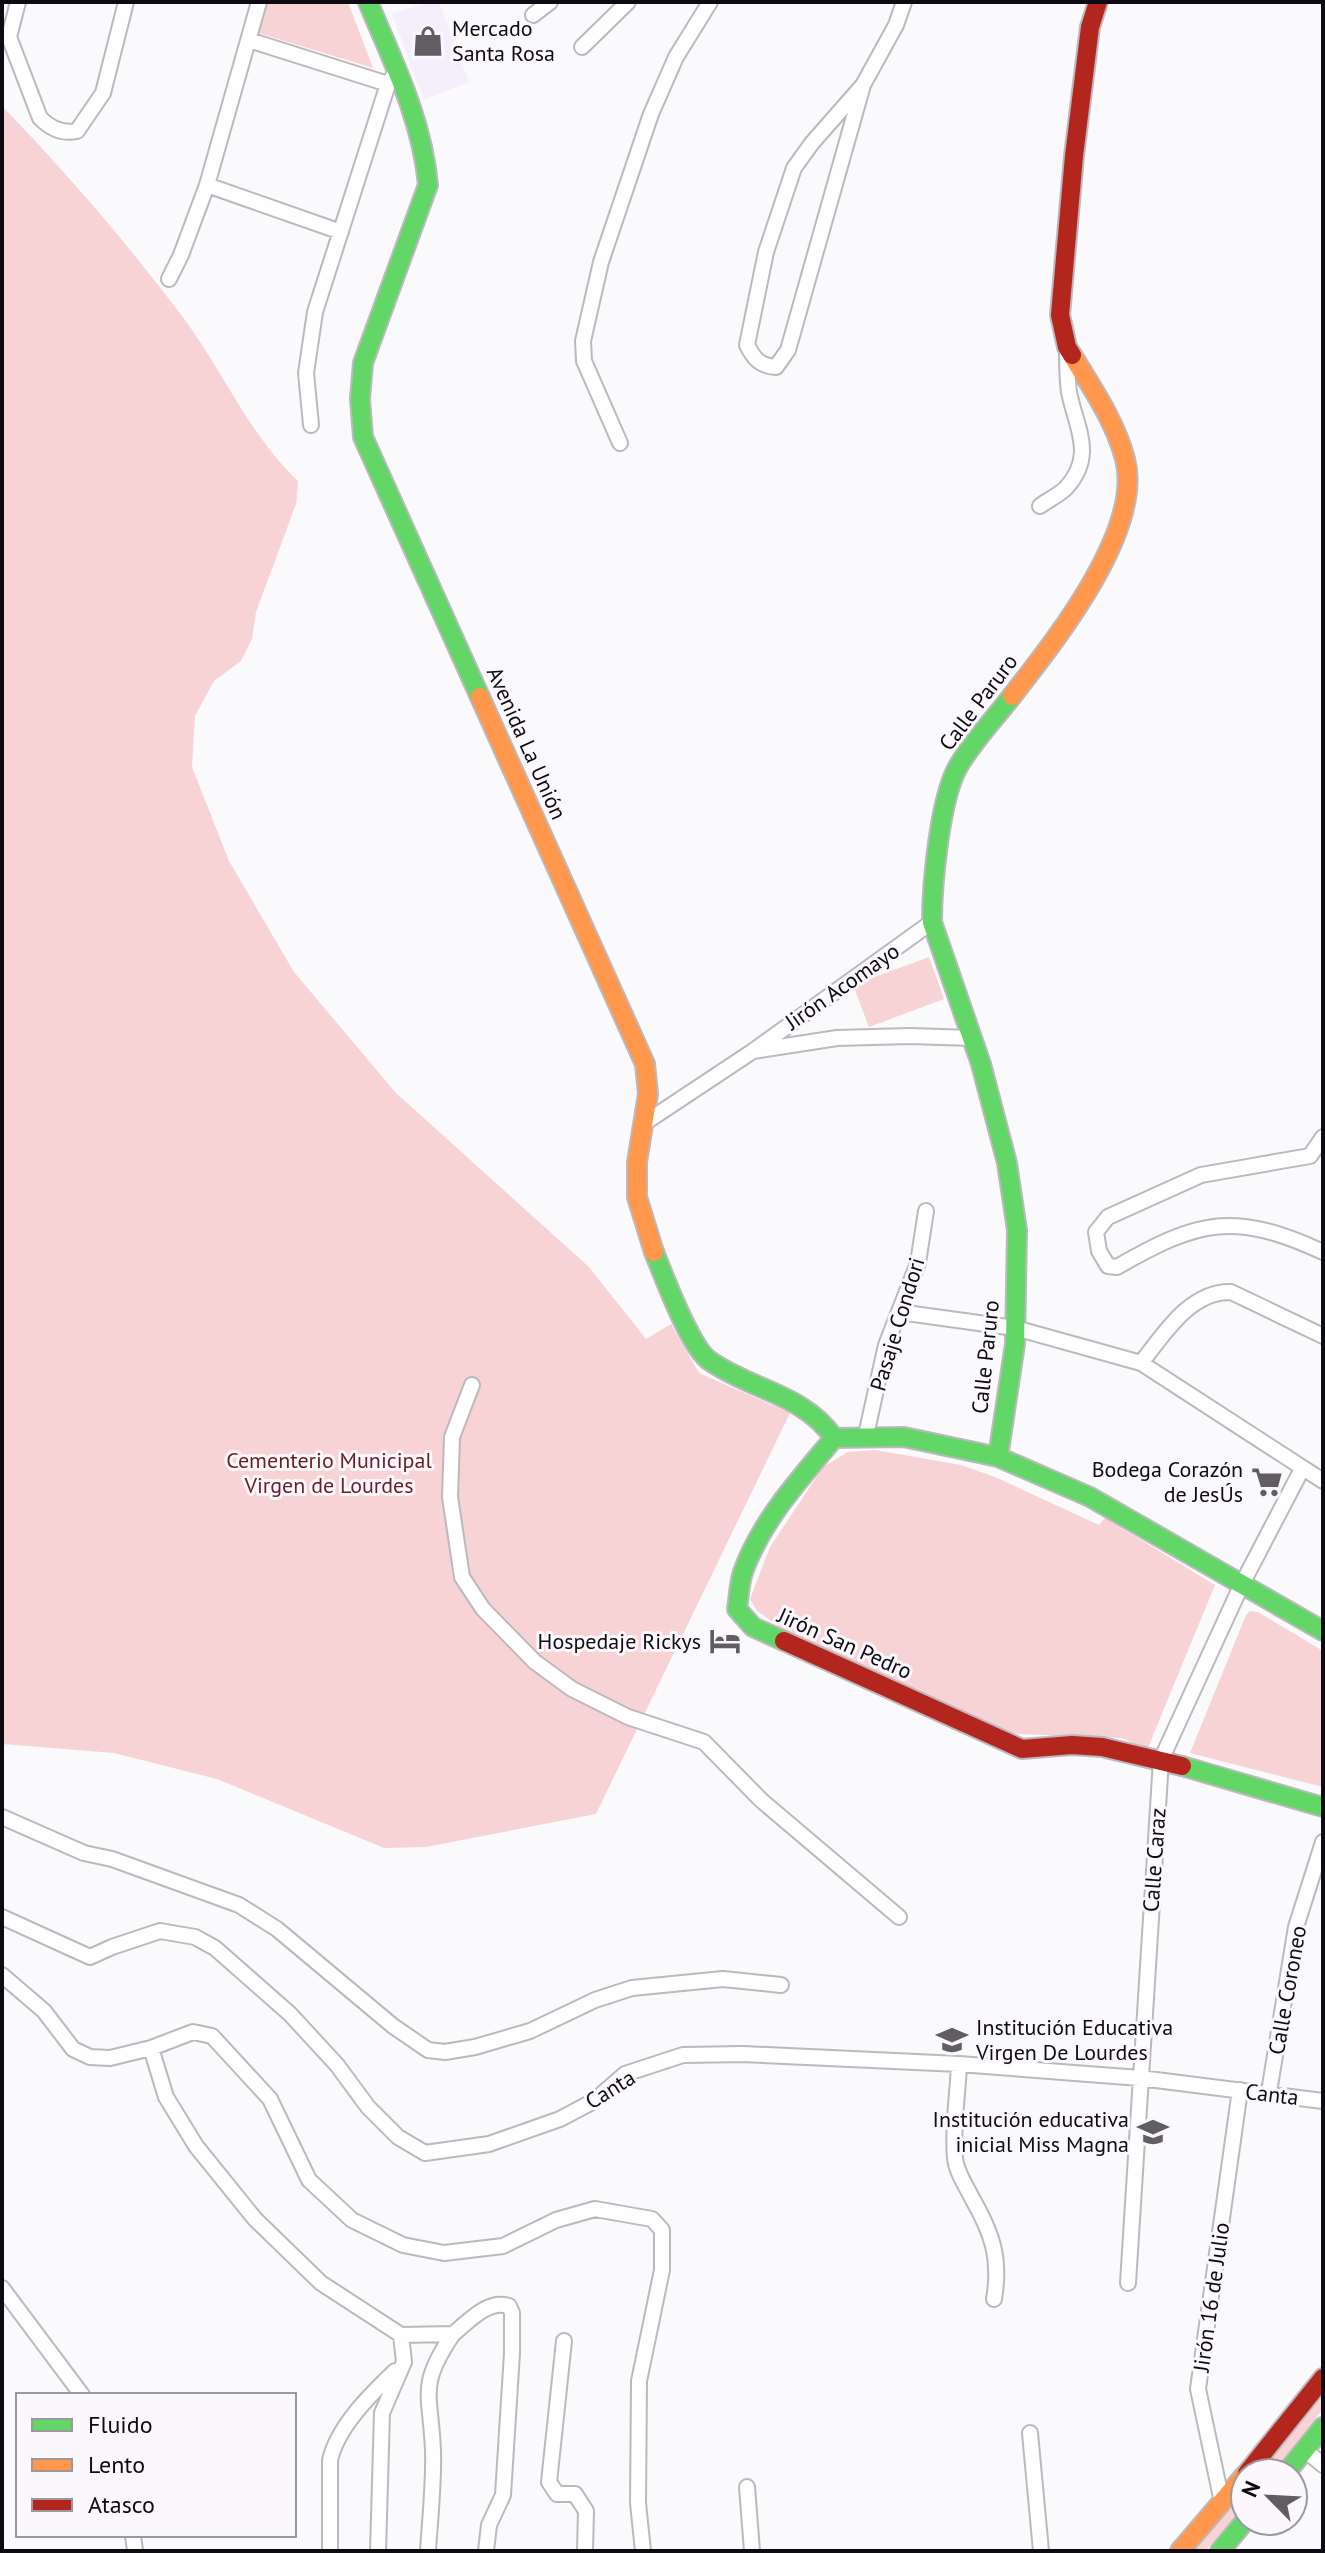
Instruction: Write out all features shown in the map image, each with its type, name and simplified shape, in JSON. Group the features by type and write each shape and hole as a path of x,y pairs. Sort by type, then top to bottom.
{"main road":[{"name":"Avenida La Unión","path":"368,2 392,78 420,132 427,158 428,185 363,363 360,399 363,437 645,1064 648,1094 637,1162 637,1197 647,1236 686,1326 707,1360 803,1406 823,1422 834,1438"},
{"name":"Calle Paruro","path":"998,1457 1015,1328 1015,1217 1007,1163 972,1038 932,922 932,898 947,793 959,765 1076,609 1106,555 1126,504 1128,477 1125,458 1105,409 1067,347 1060,315 1072,171 1090,27 1098,2"},
{"path":"834,1438 866,1435 904,1437 998,1457 1090,1497 1323,1631"},
{"name":"Jirón San Pedro","path":"834,1438 797,1483 763,1532 743,1573 737,1609 753,1627 1022,1749 1072,1745 1102,1747 1161,1760 1323,1807"},
{"path":"1260,2457 1323,2378"},
{"path":"1299,2457 1323,2427"},
{"path":"1180,2551 1229,2494"}],"street":[{"path":"18,2 5,35 40,118 48,126 70,133 77,131 103,93 126,2"},
{"path":"169,279 207,185 259,2"},
{"path":"533,15 550,2"},
{"path":"582,47 628,2"},
{"path":"620,443 584,361 583,341 601,262 651,114 676,57 710,2"},
{"path":"863,85 788,350 776,367 768,367 753,356 747,345 766,252 794,168 863,85 896,25 904,2"},
{"path":"249,40 392,78 315,312 306,373 311,425"},
{"path":"207,185 341,232"},
{"path":"1040,506 1065,489 1079,470 1084,445 1066,372 1067,347"},
{"name":"Jirón Acomayo","path":"643,1124 753,1051 932,922"},
{"name":"Jirón Acomayo","path":"753,1051 837,1038 972,1038"},
{"path":"1323,1137 1310,1156 1201,1175 1108,1217 1096,1232 1099,1251 1108,1266 1117,1267 1165,1240 1210,1226 1254,1226 1290,1237 1323,1252"},
{"name":"Pasaje Condori","path":"866,1435 886,1345 918,1263 926,1211"},
{"path":"1141,1363 1166,1331 1196,1301 1216,1291 1231,1292 1323,1336"},
{"path":"899,1312 1015,1328 1141,1363 1323,1481"},
{"path":"472,1385 452,1437 450,1497 462,1577 483,1609 535,1662 572,1689 628,1717 704,1742 761,1800 899,1917"},
{"name":"Calle Caraz","path":"1128,2283 1161,1760 1241,1586 1302,1469"},
{"path":"2,1817 84,1853 112,1859 239,1905 277,1929 393,2026 428,2050 445,2052 475,2047 530,2031 595,2000 632,1988 723,1979 781,1985"},
{"name":"Calle Coroneo","path":"1269,2092 1296,1927 1323,1842"},
{"name":"Canta","path":"2,1917 90,1957 160,1931 195,1937 215,1948 290,2014 337,2065 368,2107 398,2137 425,2153 489,2144 560,2119 594,2101 625,2074 683,2055 743,2054 959,2064 1140,2078 1323,2101"},
{"path":"2,1975 44,2011 73,2049 90,2057 110,2058 151,2048 193,2032 212,2036 270,2099 309,2180 352,2220 403,2245 444,2253 503,2246 556,2220 595,2209 652,2219 662,2230 662,2270 639,2381 638,2503 643,2551"},
{"path":"151,2048 166,2097 196,2146 255,2219 321,2283 401,2335 453,2334"},
{"path":"959,2064 955,2159 996,2249 994,2299"},
{"name":"Jirón 16 de Julio","path":"1222,2502 1198,2389 1240,2090"},
{"path":"2,2288 81,2393"},
{"path":"428,2551 433,2453 426,2399 435,2363 453,2334 489,2306 500,2303 509,2306 512,2313 512,2353 503,2495 489,2525 486,2551"},
{"path":"378,2551 382,2413 404,2362 401,2335"},
{"path":"564,2341 549,2482 557,2494 575,2494 586,2511 585,2551"},
{"path":"330,2551 330,2460 334,2445 377,2389 404,2362"},
{"path":"1030,2433 1041,2551"},
{"path":"1305,2450 1323,2465"},
{"path":"747,2487 752,2551"}],"shaded area":[{"name":"Mercado Santa Rosa","path":"429,2 439,2 469,82 424,100 392,14"}],"green space":[{"path":"267,2 348,2 373,68 259,33"},
{"name":"Cementerio Municipal Virgen de Lourdes","path":"2,106 95,208 161,288 196,336 250,423 298,481 296,504 256,612 252,639 241,661 214,681 195,716 192,767 229,861 294,972 396,1093 589,1267 646,1339 671,1324 699,1373 790,1413 596,1814 426,1847 384,1848 217,1779 114,1753 2,1744"},
{"path":"929,957 944,999 869,1027 853,985"},
{"path":"875,1450 961,1465 995,1477 1099,1525 1105,1518 1215,1585 1147,1750 1122,1738 1018,1734 983,1724 792,1635 757,1611 750,1599 770,1547 823,1467 848,1452"},
{"path":"1250,1611 1258,1612 1323,1651 1323,1787 1190,1753"},
{"path":"1323,2396 1323,2409 1285,2457 1272,2457"},
{"path":"1229,2509 1229,2523 1205,2551 1194,2551"}],"traffic: fast":[{"path":"368,2 413,114 428,185 363,363 360,399 363,437 480,697"},
{"path":"998,1457 1015,1344 1017,1230 1007,1163 981,1064 932,922 938,841 952,779 971,747 1012,696"},
{"path":"654,1252 678,1311 702,1354 726,1371 808,1411 834,1438"},
{"path":"784,1641 753,1627 737,1609 742,1577 751,1553 771,1518 834,1438 904,1437 998,1457 1090,1497 1323,1631"},
{"path":"1182,1766 1323,1807"},
{"path":"1299,2457 1323,2427"},
{"path":"1220,2551 1232,2537"}],"traffic: slow":[{"path":"1012,696 1091,584 1109,551 1121,518 1127,487 1125,459 1115,431 1072,355"},
{"path":"480,697 645,1064 648,1094 637,1162 637,1197 654,1252"},
{"path":"1180,2551 1229,2494"}],"traffic: jam":[{"path":"1072,355 1067,347 1060,315 1074,156 1090,27 1098,2"},
{"path":"784,1641 1022,1749 1072,1745 1102,1747 1182,1766"},
{"path":"1260,2457 1323,2378"}],"place":[{"name":"Mercado Santa Rosa","path":"428,41"},
{"name":"Bodega Corazón de JesÚs","path":"1267,1482"},
{"name":"Hospedaje Rickys","path":"725,1641"},
{"name":"Institución Educativa Virgen De Lourdes","path":"952,2040"},
{"name":"Institución educativa inicial Miss Magna","path":"1153,2132"}]}
